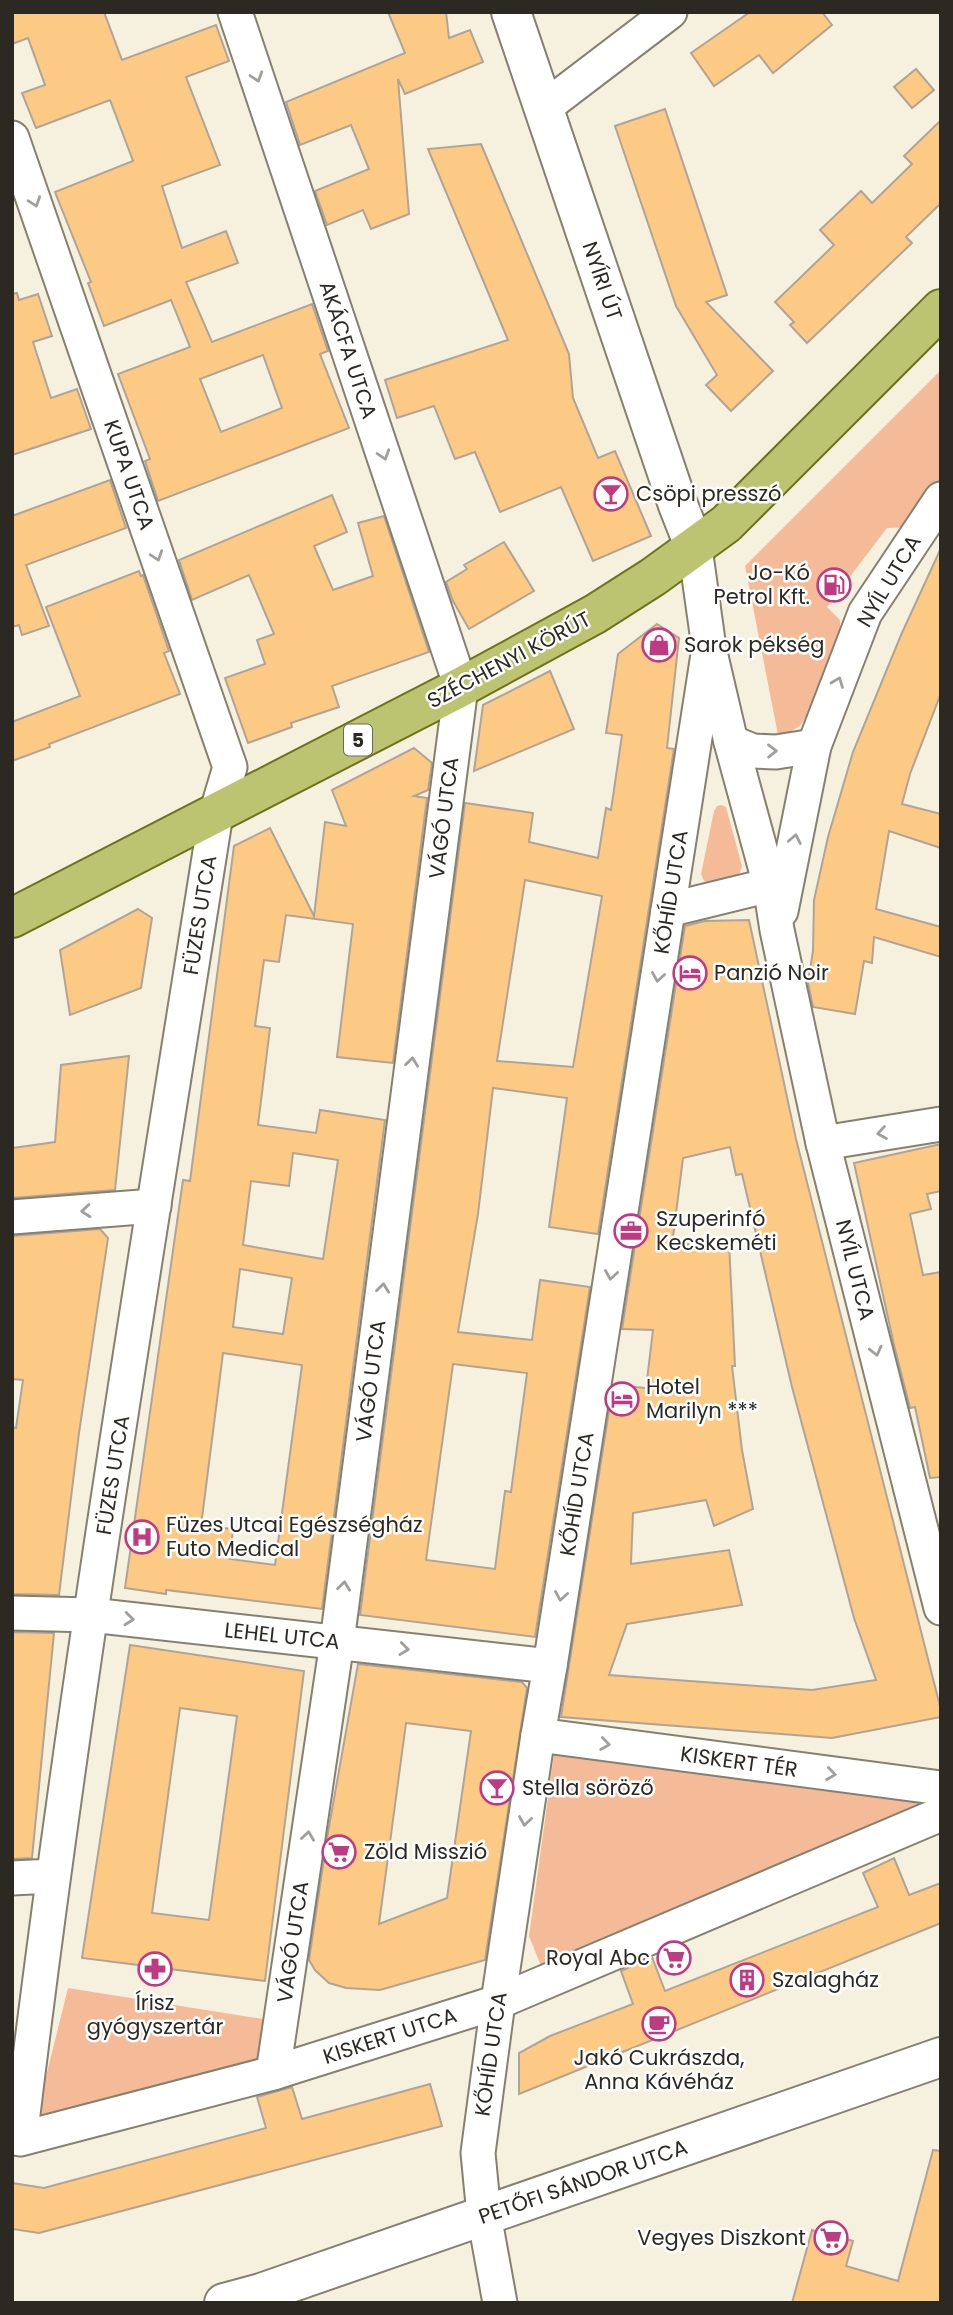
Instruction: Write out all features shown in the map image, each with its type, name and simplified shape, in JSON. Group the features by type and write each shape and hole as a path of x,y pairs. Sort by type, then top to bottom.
{"main road":[{"name":"SZÉCHENYI KÖRÚT","path":"12,918 461,687 595,614 695,548 726,524 941,309"}],"street":[{"name":"AKÁCFA UTCA","path":"236,12 461,687"},
{"name":"NYÍRI ÚT","path":"512,12 678,505 695,548"},
{"path":"544,108 670,12"},
{"name":"KUPA UTCA","path":"12,138 229,767 216,814"},
{"name":"NYÍL UTCA","path":"777,930 814,746 865,613 941,499"},
{"name":"NYÍL UTCA","path":"695,548 709,648 731,742 771,885 777,930 823,1143 941,1608"},
{"name":"KŐHÍD UTCA","path":"500,2303 484,2215 478,2154 538,1735 709,648"},
{"name":"VÁGÓ UTCA","path":"273,2073 337,1642 461,687"},
{"path":"731,742 753,751 776,752 814,746"},
{"name":"FÜZES UTCA","path":"20,2139 53,1876 91,1615 216,814"},
{"path":"668,910 771,885"},
{"path":"823,1143 941,1124"},
{"path":"12,1217 154,1206"},
{"name":"LEHEL UTCA","path":"12,1613 91,1615 550,1666"},
{"name":"KISKERT TÉR","path":"538,1735 941,1788"},
{"name":"KISKERT UTCA","path":"20,2139 273,2073 498,2002 941,1814"},
{"path":"12,1878 53,1876"},
{"name":"PETŐFI SÁNDOR UTCA","path":"224,2303 261,2293 941,2057"}],"shaded area":[{"path":"941,370 941,490 917,527 887,528 827,607 840,620 840,641 817,699 800,726 778,735 745,566"},
{"path":"721,805 726,807 742,866 732,883 717,885 704,881 701,874 714,811"},
{"path":"555,1747 941,1802 541,1966 529,1936"},
{"path":"68,1988 269,2020 262,2063 34,2125"}],"building":[{"path":"12,12 104,12 122,60 216,25 229,61 186,77 220,165 162,186 182,248 226,231 238,263 186,282 212,342 312,304 328,351 320,354 349,428 158,501 145,461 150,459 118,374 190,347 171,300 104,326 88,283 91,282 55,192 133,161 110,100 36,128 22,93 45,85 28,38 12,44","holes":["263,355 282,408 221,432 200,379"]},
{"path":"388,12 446,12 449,38 470,30 483,62 405,94 398,79 409,214 371,229 363,210 327,225 315,191 369,169 351,125 300,145 286,102 405,53"},
{"path":"750,12 822,12 832,25 773,73 759,55 714,86 691,53"},
{"path":"916,69 934,90 912,108 894,87"},
{"path":"665,109 727,295 706,302 773,371 731,411 706,385 717,375 676,306 615,126"},
{"path":"941,120 941,203 906,237 912,243 807,343 790,325 794,322 775,302 834,245 820,230 861,191 872,203 912,164 904,156"},
{"path":"481,144 569,354 573,398 598,458 615,451 651,536 593,561 561,487 500,512 475,452 455,459 434,406 397,418 385,380 508,340 428,149"},
{"path":"17,293 19,300 38,294 52,336 33,342 51,398 77,389 91,429 12,455 12,294"},
{"path":"110,480 126,528 26,565 49,626 22,635 19,625 12,627 12,516"},
{"path":"332,495 347,532 314,546 333,590 373,576 358,523 384,516 429,652 332,686 339,707 291,723 292,727 248,743 225,678 265,664 257,640 274,634 249,575 192,600 179,560"},
{"path":"504,542 534,591 469,629 446,582 467,569 464,565"},
{"path":"941,548 941,693 910,774 902,804 941,814 941,848 889,831 876,909 941,927 941,957 874,937 872,963 864,961 855,1014 813,1007 808,983 813,951 814,900 828,837 853,752 901,635"},
{"path":"139,571 141,576 143,575 169,651 164,653 180,694 12,761 12,722 80,696 46,607"},
{"path":"657,624 679,638 667,748 674,749 598,1234 549,1227 567,1098 493,1088 478,1214 458,1332 532,1340 540,1280 590,1287 535,1637 360,1615 465,803 533,813 529,842 598,858 606,808 611,810 622,735 606,733 618,654","holes":["525,880 602,896 573,1067 497,1061","453,1364 527,1373 511,1492 505,1491 495,1569 426,1560"]},
{"path":"550,671 574,729 474,771 483,705"},
{"path":"414,748 432,763 428,790 414,796 427,798 393,1063 337,1057 353,924 286,915 279,962 264,960 255,1026 270,1028 258,1125 316,1133 320,1110 385,1120 322,1609 166,1590 166,1594 125,1588 183,1180 190,1181 234,846 270,828 314,916 325,822 346,826 332,790","holes":["293,1153 338,1160 323,1259 243,1245 251,1181 289,1186","240,1269 292,1278 283,1334 233,1327","223,1353 302,1365 275,1565 230,1559 233,1529 201,1526"]},
{"path":"138,909 152,918 141,988 70,1015 60,950"},
{"path":"749,920 796,1139 941,1717 832,1738 561,1717 613,1385 646,1388 653,1330 622,1329 685,926 705,921","holes":["730,1147 736,1175 742,1174 792,1387 854,1618 876,1680 812,1690 609,1675 627,1624 742,1605 729,1550 631,1564 633,1513 706,1500 714,1526 753,1509 742,1450 732,1366 735,1366 729,1242 672,1245 683,1158"]},
{"path":"129,1056 115,1190 12,1198 12,1148 55,1142 61,1065"},
{"path":"941,1144 941,1191 927,1194 931,1209 910,1214 923,1275 941,1272 941,1477 930,1478 915,1407 910,1408 894,1345 854,1163"},
{"path":"100,1229 108,1238 79,1433 59,1595 12,1594 12,1427 16,1428 23,1380 12,1379 12,1236"},
{"path":"12,1632 54,1633 32,1858 12,1859"},
{"path":"130,1645 304,1671 265,1981 82,1958","holes":["180,1708 237,1716 209,1920 152,1913"]},
{"path":"358,1664 522,1682 527,1688 485,1960 380,1990 346,1988 329,1983 309,1960 327,1838","holes":["406,1723 471,1731 447,1898 379,1924"]},
{"name":"Szalagház","path":"894,1858 909,1895 941,1883 941,1923 519,2094 519,2053 550,2036 633,2004 621,1971 652,1957 665,1991 878,1907 863,1873"},
{"path":"430,2084 442,2126 39,2233 12,2229 12,2183 44,2188 266,2128 257,2097 292,2087 302,2119"},
{"path":"933,2150 941,2151 941,2303 792,2303 812,2230 853,2241 846,2266 898,2281"}],"place":[{"name":"Csöpi presszó","path":"611,494"},
{"name":"Jo-Kó Petrol Kft.","path":"834,585"},
{"name":"Sarok pékség","path":"659,645"},
{"name":"Panzió Noir","path":"690,973"},
{"name":"Szuperinfó Kecskeméti","path":"631,1231"},
{"name":"Hotel Marilyn ***","path":"622,1399"},
{"name":"Füzes Utcai Egészségház Futo Medical","path":"142,1537"},
{"name":"Stella söröző","path":"497,1788"},
{"name":"Zöld Misszió","path":"339,1852"},
{"name":"Royal Abc","path":"674,1958"},
{"name":"Írisz gyógyszertár","path":"155,1969"},
{"name":"Szalagház","path":"747,1980"},
{"name":"Jakó Cukrászda, Anna Kávéház","path":"659,2024"},
{"name":"Vegyes Diszkont","path":"831,2238"}]}
